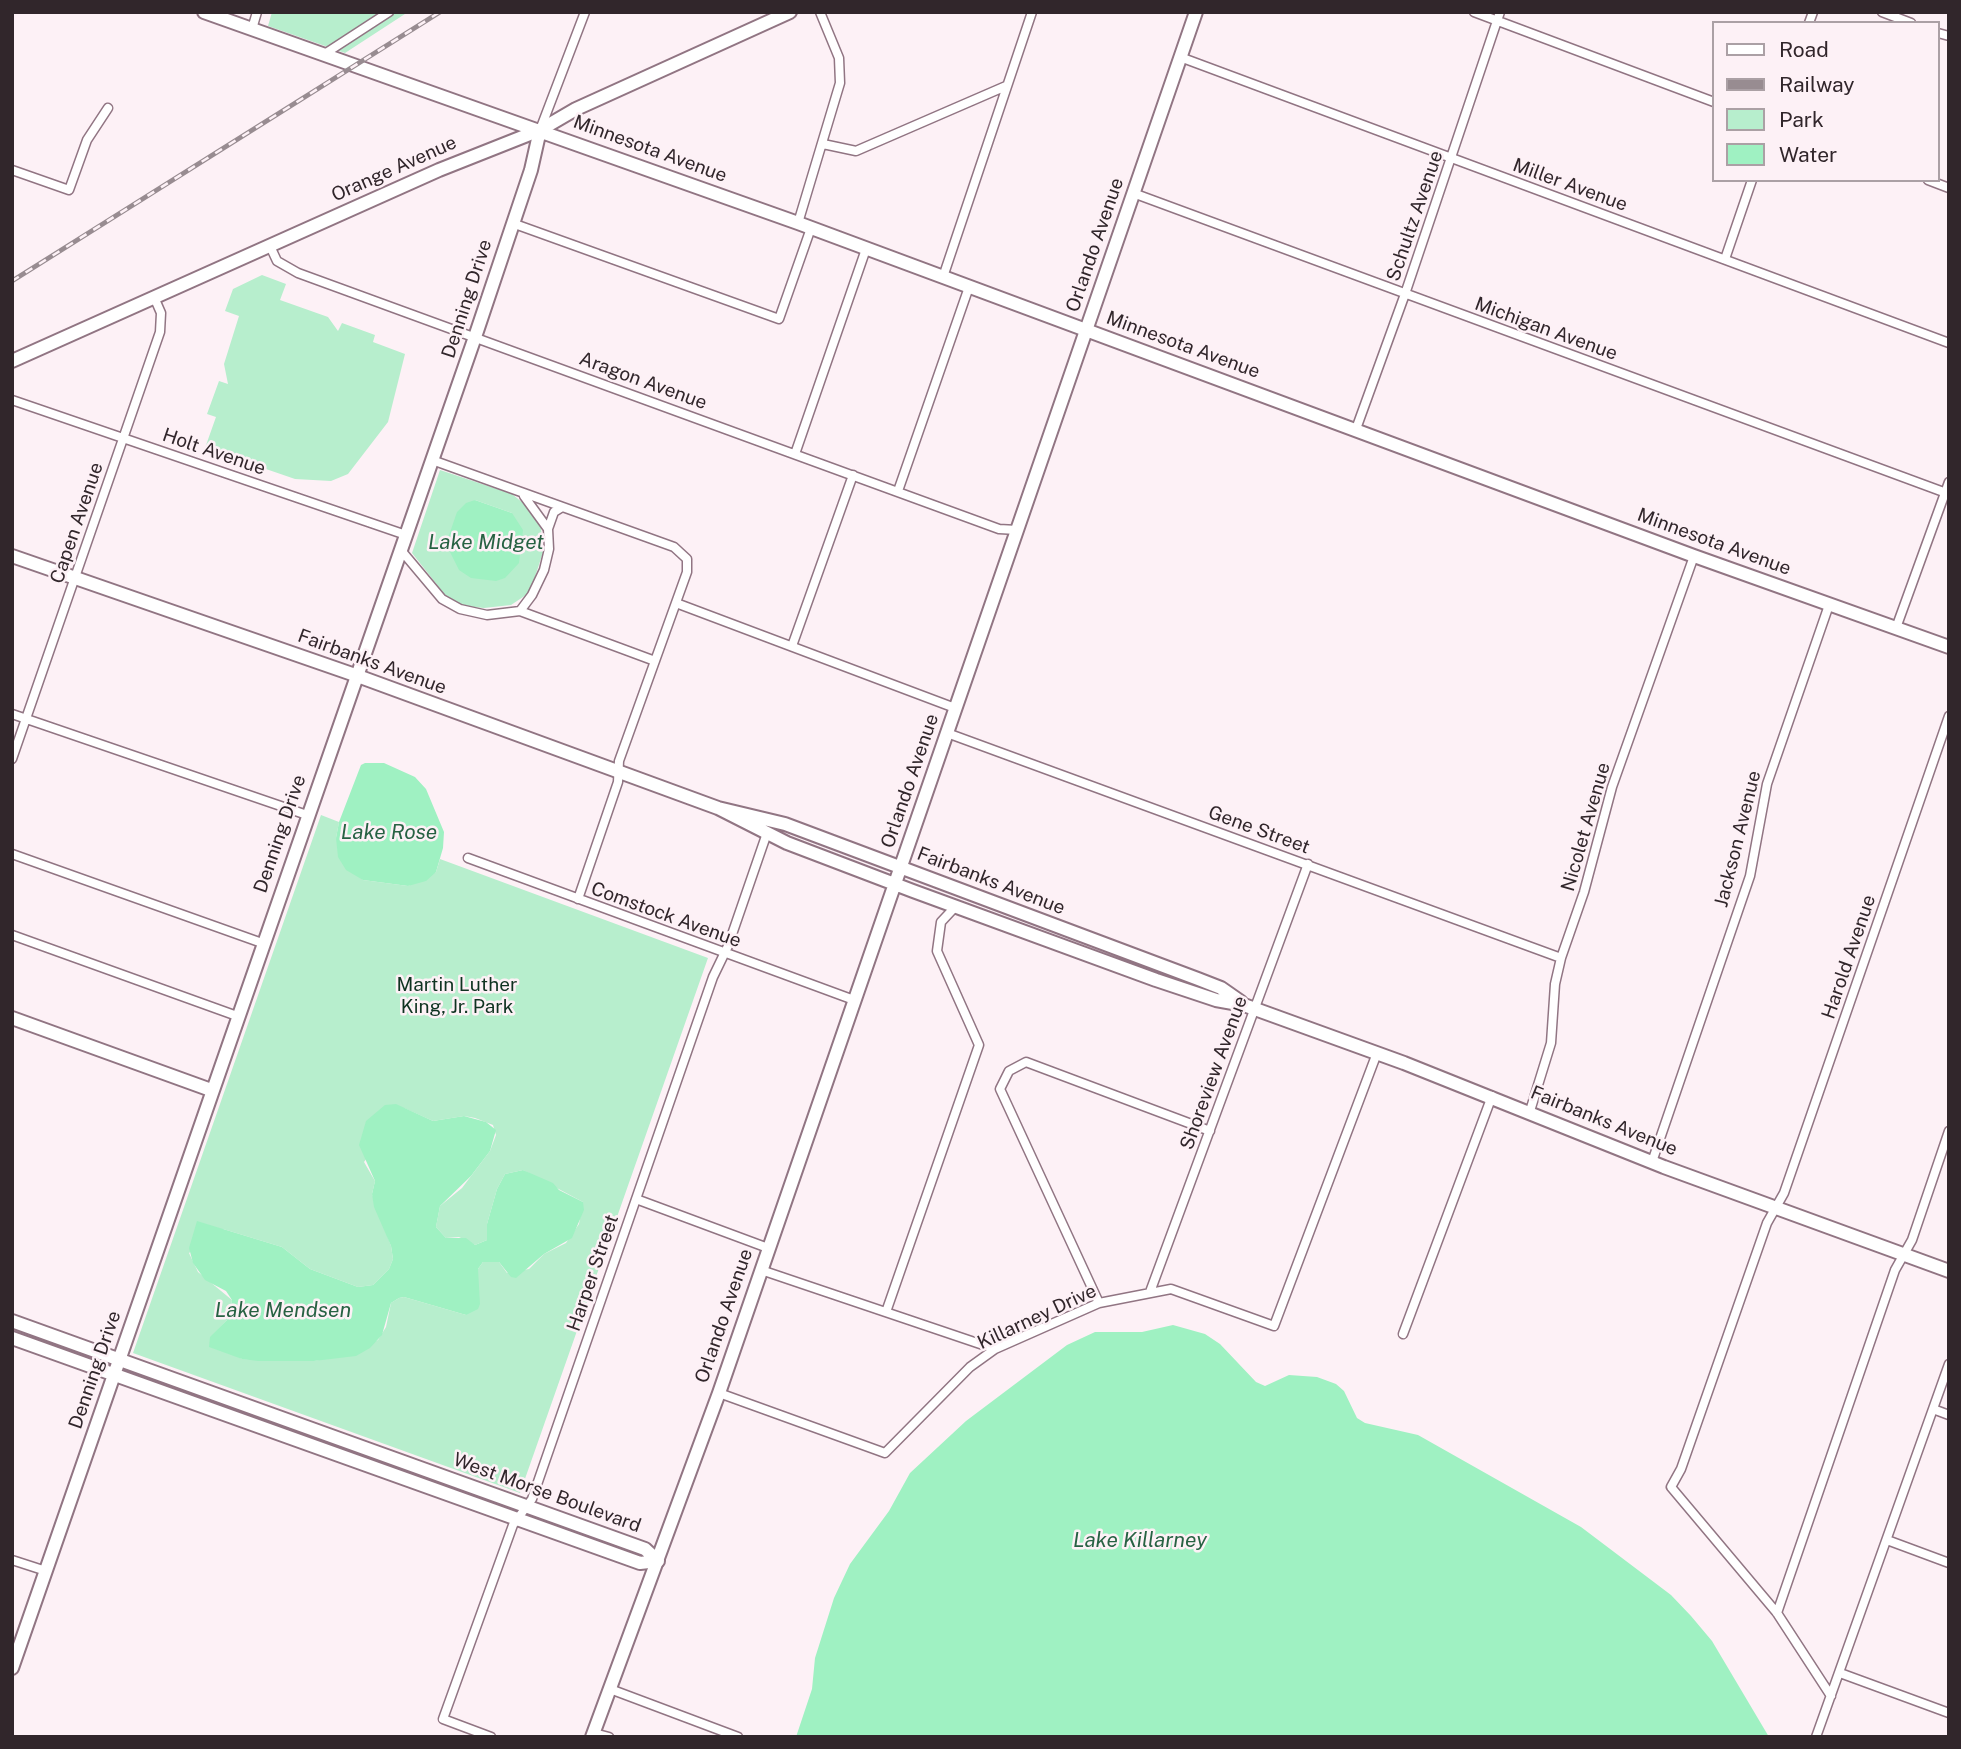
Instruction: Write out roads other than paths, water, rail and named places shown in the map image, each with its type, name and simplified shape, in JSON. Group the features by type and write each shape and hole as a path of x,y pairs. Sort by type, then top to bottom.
{"main road":[{"name":"Minnesota Avenue","path":"204,12 943,276 1694,556 1949,647"},
{"name":"Orange Avenue","path":"12,361 439,170 540,130 576,109 790,12"},
{"name":"Orlando Avenue","path":"593,1735 719,1393 1196,12"},
{"name":"Denning Drive","path":"12,1668 475,337 540,130"},
{"name":"Fairbanks Avenue","path":"12,556 355,676 718,808 785,824 1209,984 1249,1007"},
{"name":"Fairbanks Avenue","path":"718,808 767,833 894,883 1156,981 1216,1000 1249,1007 1492,1096 1652,1162 1949,1271"},
{"path":"12,1018 211,1090"},
{"name":"West Morse Boulevard","path":"12,1321 645,1549 658,1561"},
{"name":"West Morse Boulevard","path":"12,1338 640,1563 658,1561"},
{"path":"287,1436 292,1422"}],"street":[{"path":"252,29 257,12"},
{"path":"326,54 389,12"},
{"name":"Denning Drive","path":"540,130 585,12"},
{"path":"512,223 779,319 840,83 841,66 820,12"},
{"path":"943,276 1032,12"},
{"path":"1474,12 1499,17 1713,102"},
{"path":"1882,12 1906,21"},
{"name":"Schultz Avenue","path":"1356,429 1499,17"},
{"name":"Miller Avenue","path":"1180,57 1949,343"},
{"path":"823,144 856,151 1006,86"},
{"path":"12,170 69,190 87,140 108,108"},
{"path":"1725,259 1751,182"},
{"name":"Michigan Avenue","path":"1133,193 1947,493"},
{"name":"Aragon Avenue","path":"270,246 277,261 290,270 999,529 1017,530"},
{"path":"795,454 866,249"},
{"path":"898,491 969,287"},
{"name":"Capen Avenue","path":"12,759 160,332 162,313 154,297"},
{"name":"Holt Avenue","path":"12,400 406,535"},
{"path":"432,460 674,547 687,559 687,572 619,761 618,782 578,899"},
{"path":"792,646 853,475"},
{"path":"1896,628 1949,482"},
{"path":"522,493 548,528"},
{"path":"520,611 544,570 549,549 548,528 554,512 562,508"},
{"path":"400,549 442,599 460,610 487,615 520,611 655,661"},
{"name":"Nicolet Avenue","path":"1530,1111 1550,1050 1561,958 1584,892 1624,752 1694,556"},
{"path":"676,603 955,708"},
{"name":"Jackson Avenue","path":"1652,1162 1747,883 1767,784 1829,605"},
{"path":"12,714 307,815"},
{"name":"Harold Avenue","path":"1777,1613 1671,1487 1681,1469 1767,1223 1784,1193 1949,716"},
{"name":"Gene Street","path":"947,733 1561,958"},
{"name":"Harper Street","path":"491,1737 443,1719 517,1519 532,1499 767,833"},
{"path":"12,854 262,943"},
{"name":"Comstock Avenue","path":"467,858 854,1000"},
{"name":"Shoreview Avenue","path":"1150,1292 1210,1131 1249,1007 1308,864"},
{"path":"886,1312 979,1045 937,951 941,922 956,906"},
{"path":"12,935 237,1016"},
{"name":"Killarney Drive","path":"719,1393 885,1453 970,1367 995,1349 1099,1303 1171,1289 1274,1326 1377,1054"},
{"path":"1099,1303 1000,1089 1009,1071 1026,1062 1210,1131"},
{"path":"1404,1334 1492,1096"},
{"path":"1831,1696 1777,1613 1895,1270 1912,1240 1949,1131"},
{"path":"636,1199 768,1248"},
{"path":"761,1270 995,1349"},
{"path":"1816,1737 1949,1364"},
{"path":"1933,1409 1949,1415"},
{"path":"1887,1540 1949,1563"},
{"path":"12,1560 46,1572"},
{"path":"1840,1673 1949,1713"},
{"path":"610,1689 738,1737"},
{"path":"593,1735 609,1737"}],"water":[{"name":"Lake Midget","path":"475,500 512,513 523,530 519,563 505,578 496,581 471,578 459,570 446,544 457,512 466,503"},
{"name":"Lake Rose","path":"384,763 415,777 426,789 444,832 443,848 436,872 426,881 408,886 363,880 346,870 338,857 336,838 339,822 361,765"},
{"name":"Lake Mendsen","path":"396,1104 433,1121 464,1116 486,1122 496,1130 490,1151 471,1176 440,1206 436,1227 446,1238 466,1238 475,1245 487,1240 487,1224 497,1189 505,1174 523,1170 553,1183 559,1190 583,1202 584,1210 572,1238 544,1254 516,1278 511,1277 499,1262 483,1262 478,1269 480,1304 478,1309 466,1315 404,1297 399,1298 391,1303 382,1335 370,1348 356,1356 314,1361 258,1361 242,1359 209,1347 210,1337 228,1319 232,1300 226,1291 205,1280 193,1263 189,1248 197,1221 282,1247 310,1269 358,1287 373,1285 389,1269 393,1259 391,1246 374,1207 372,1194 375,1181 359,1145 366,1121 385,1105"},
{"name":"Lake Killarney","path":"1173,1325 1205,1334 1220,1344 1256,1382 1265,1386 1289,1375 1317,1377 1336,1384 1344,1391 1357,1418 1365,1423 1418,1435 1581,1527 1671,1595 1691,1616 1712,1641 1769,1737 796,1737 812,1689 815,1658 834,1598 850,1564 889,1511 910,1473 966,1421 1067,1345 1095,1332 1142,1332"}],"railway":[{"path":"12,281 440,12"}],"park label":[{"name":"Martin Luther King, Jr. Park","path":"457,996"}]}
